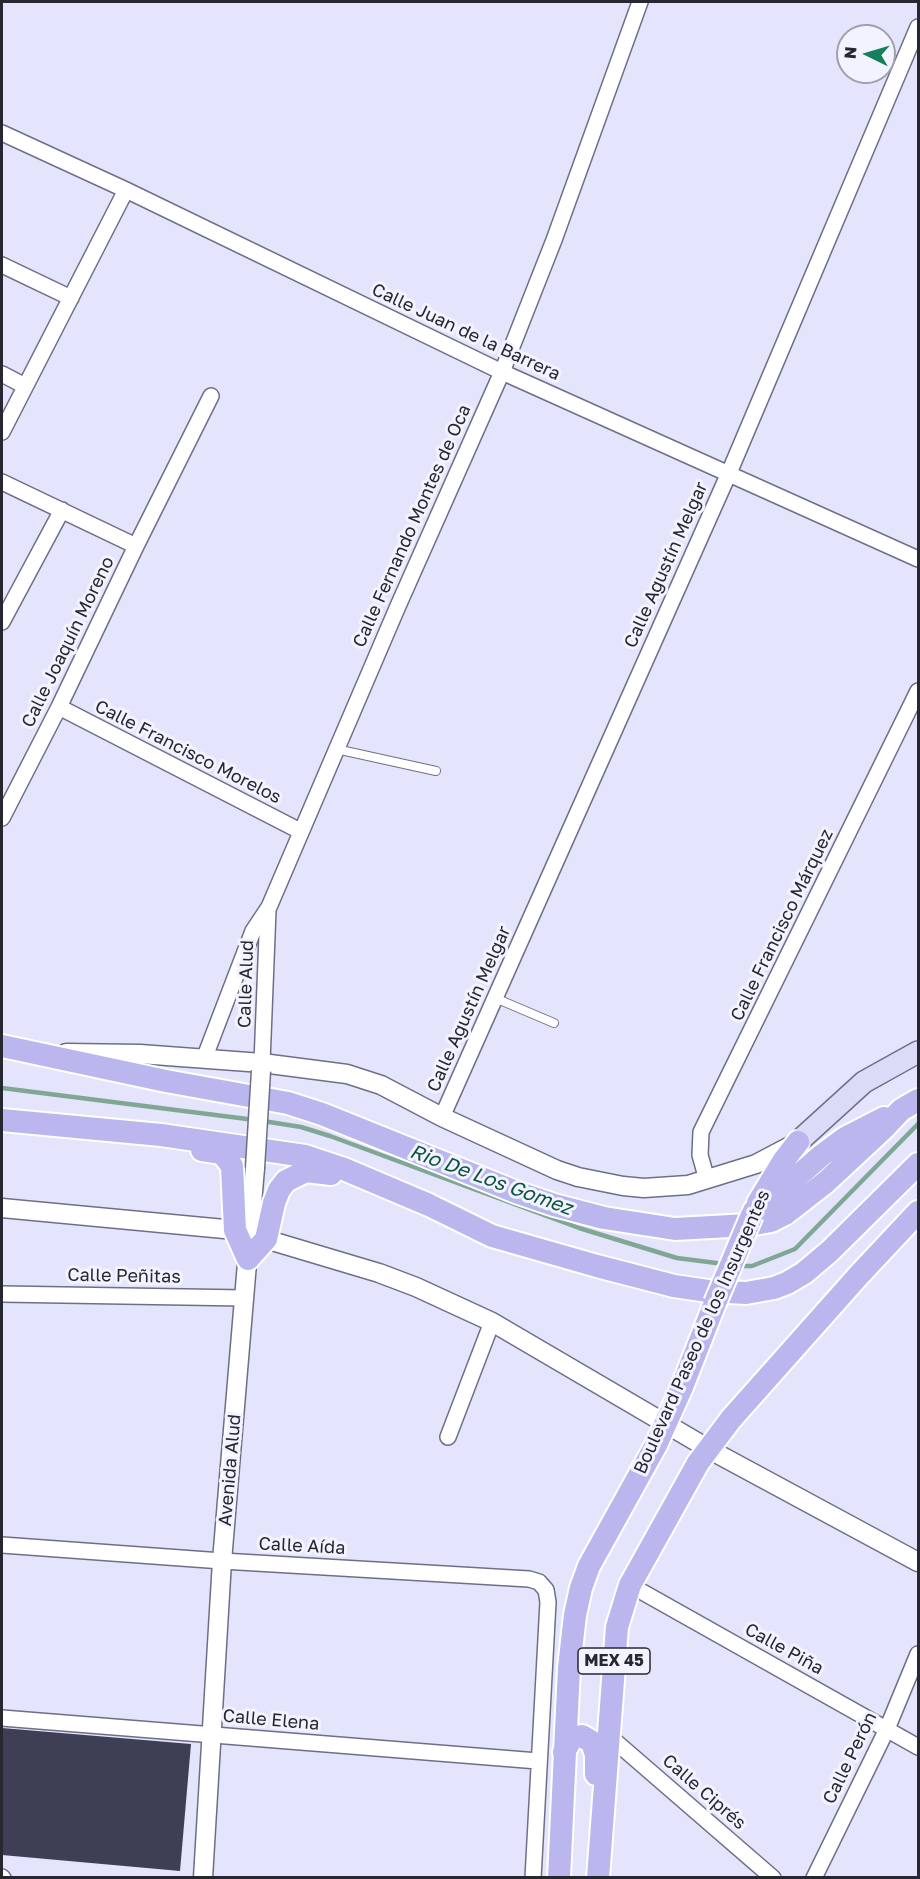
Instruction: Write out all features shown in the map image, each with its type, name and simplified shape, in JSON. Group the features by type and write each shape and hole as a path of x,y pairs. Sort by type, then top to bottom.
{"main road":[{"path":"2,1046 155,1079 288,1103 322,1114 554,1205 604,1218 675,1229 749,1225 771,1221 785,1214 826,1182 910,1105"},
{"name":"MEX 45","path":"798,1142 864,1082 918,1052"},
{"path":"753,1213 845,1138 910,1105"},
{"path":"2,1120 161,1135 305,1156 344,1169 408,1196 492,1236"},
{"path":"36,1123 71,1137 222,1153 232,1166 250,1234 248,1259"},
{"name":"Boulevard Paseo de los Insurgentes","path":"559,1878 569,1668 575,1615 581,1588 589,1566 656,1444 682,1387 753,1213 768,1184 798,1142"},
{"path":"250,1234 279,1190 292,1177 312,1170 330,1174 433,1219 597,1266 674,1286 746,1293 774,1288 804,1273 830,1251 918,1164"},
{"name":"MEX 45","path":"598,1878 617,1627 630,1586 731,1419 918,1212"},
{"path":"564,1752 572,1738 582,1736 592,1742 596,1755 593,1878"}],"street":[{"name":"Calle Fernando Montes de Oca","path":"204,1059 254,931 268,907 502,372 554,240 640,2"},
{"name":"Calle Agustín Melgar","path":"442,1117 729,473 918,27"},
{"name":"Calle Juan de la Barrera","path":"2,133 126,190 502,372 918,559"},
{"path":"2,432 126,190"},
{"path":"2,265 71,298"},
{"path":"2,374 25,386"},
{"name":"Calle Joaquín Moreno","path":"2,818 212,396"},
{"path":"2,482 136,546"},
{"path":"2,622 62,510"},
{"name":"Calle Francisco Márquez","path":"707,1180 700,1155 701,1132 918,691"},
{"name":"Calle Francisco Morelos","path":"58,707 300,831"},
{"name":"Calle Alud","path":"262,1067 268,907"},
{"path":"37,1053 140,1054 204,1059 262,1067 322,1070 359,1077 381,1085 502,1145 578,1177 602,1183 644,1188 676,1187 707,1180 756,1164 798,1142"},
{"path":"250,1234 262,1067"},
{"path":"2,1208 250,1234 380,1273 492,1322 706,1457 918,1562"},
{"name":"Avenida Alud","path":"203,1878 222,1561 248,1259"},
{"name":"Calle Peñitas","path":"2,1294 245,1298"},
{"path":"448,1437 492,1322"},
{"name":"Calle Aída","path":"2,1545 222,1561 529,1579 539,1582 546,1590 548,1602 538,1761"},
{"name":"Calle Piña","path":"630,1586 918,1747"},
{"name":"Calle Perón","path":"814,1878 887,1729 918,1654"},
{"name":"Calle Elena","path":"2,1718 538,1761"},
{"name":"Calle Ciprés","path":"609,1736 773,1878"},
{"path":"533,1878 538,1761"}],"lane":[{"path":"336,749 436,771"},
{"path":"495,998 554,1023"}],"building":[{"path":"2,1728 191,1744 180,1871 2,1855"}],"waterway":[{"name":"Rio De Los Gomez","path":"2,1088 255,1120"},
{"name":"Rio De Los Gomez","path":"263,1121 301,1127 330,1136 579,1228 677,1258 724,1264"},
{"name":"Rio De Los Gomez","path":"738,1266 752,1266 795,1249 918,1124"}]}
